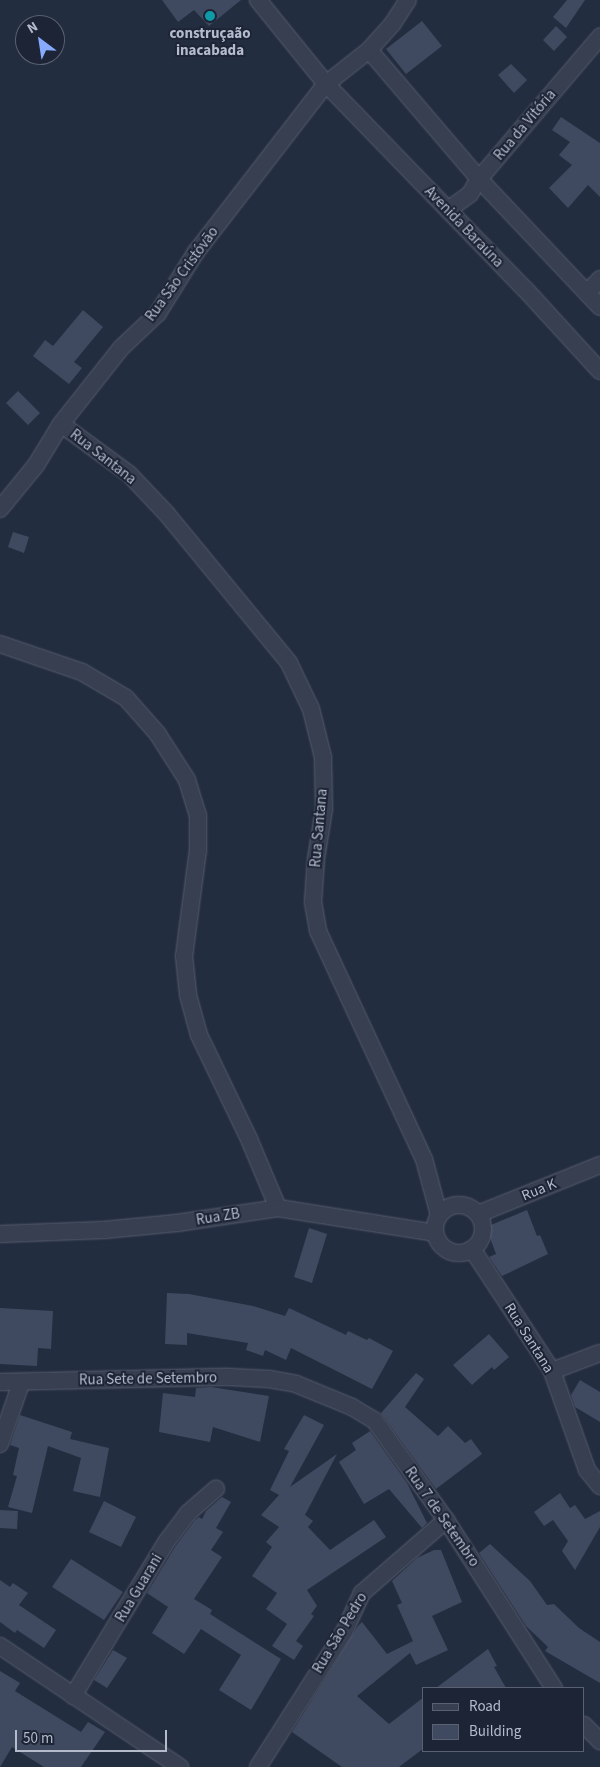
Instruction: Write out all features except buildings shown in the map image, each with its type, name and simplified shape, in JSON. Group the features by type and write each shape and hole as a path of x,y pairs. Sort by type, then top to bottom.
{"street":[{"name":"Avenida Baraúna","path":"258,0 326,84 525,288 600,371"},
{"name":"Rua São Cristóvão","path":"0,509 36,464 61,424 121,348 158,313 196,252 326,84 369,50 393,23 408,0"},
{"name":"Rua da Vitória","path":"448,210 470,194 479,179 600,37"},
{"path":"369,50 479,179 600,307"},
{"path":"587,293 600,279"},
{"name":"Rua Santana","path":"61,424 129,474 166,513 289,663 311,709 323,757 324,809 316,859 313,902 318,931 424,1159 439,1215"},
{"path":"0,644 82,672 126,698 157,733 187,780 198,815 198,850 184,956 188,995 199,1035 249,1139 278,1208"},
{"name":"Rua K","path":"478,1214 600,1165"},
{"path":"458,1205 469,1207 478,1214 482,1223 483,1233 479,1242 472,1249 463,1253 454,1253 445,1249 438,1242 435,1224 439,1215 448,1208 458,1205"},
{"name":"Rua ZB","path":"0,1234 104,1230 177,1223 278,1208 435,1233"},
{"name":"Rua Santana","path":"472,1249 552,1371 587,1470 600,1486"},
{"path":"552,1371 600,1353"},
{"name":"Rua Sete de Setembro","path":"0,1382 229,1377 269,1379 296,1384"},
{"path":"0,1444 20,1383"},
{"name":"Rua 7 de Setembro","path":"296,1384 352,1407 375,1421 446,1520 553,1687"},
{"name":"Rua Guarani","path":"73,1696 167,1541 188,1513 216,1489"},
{"name":"Rua São Pedro","path":"258,1767 344,1632 362,1593 446,1520"},
{"path":"0,1646 180,1767"},
{"path":"585,1726 600,1741"}],"place":[{"name":"construçaão inacabada","path":"210,16"}]}
